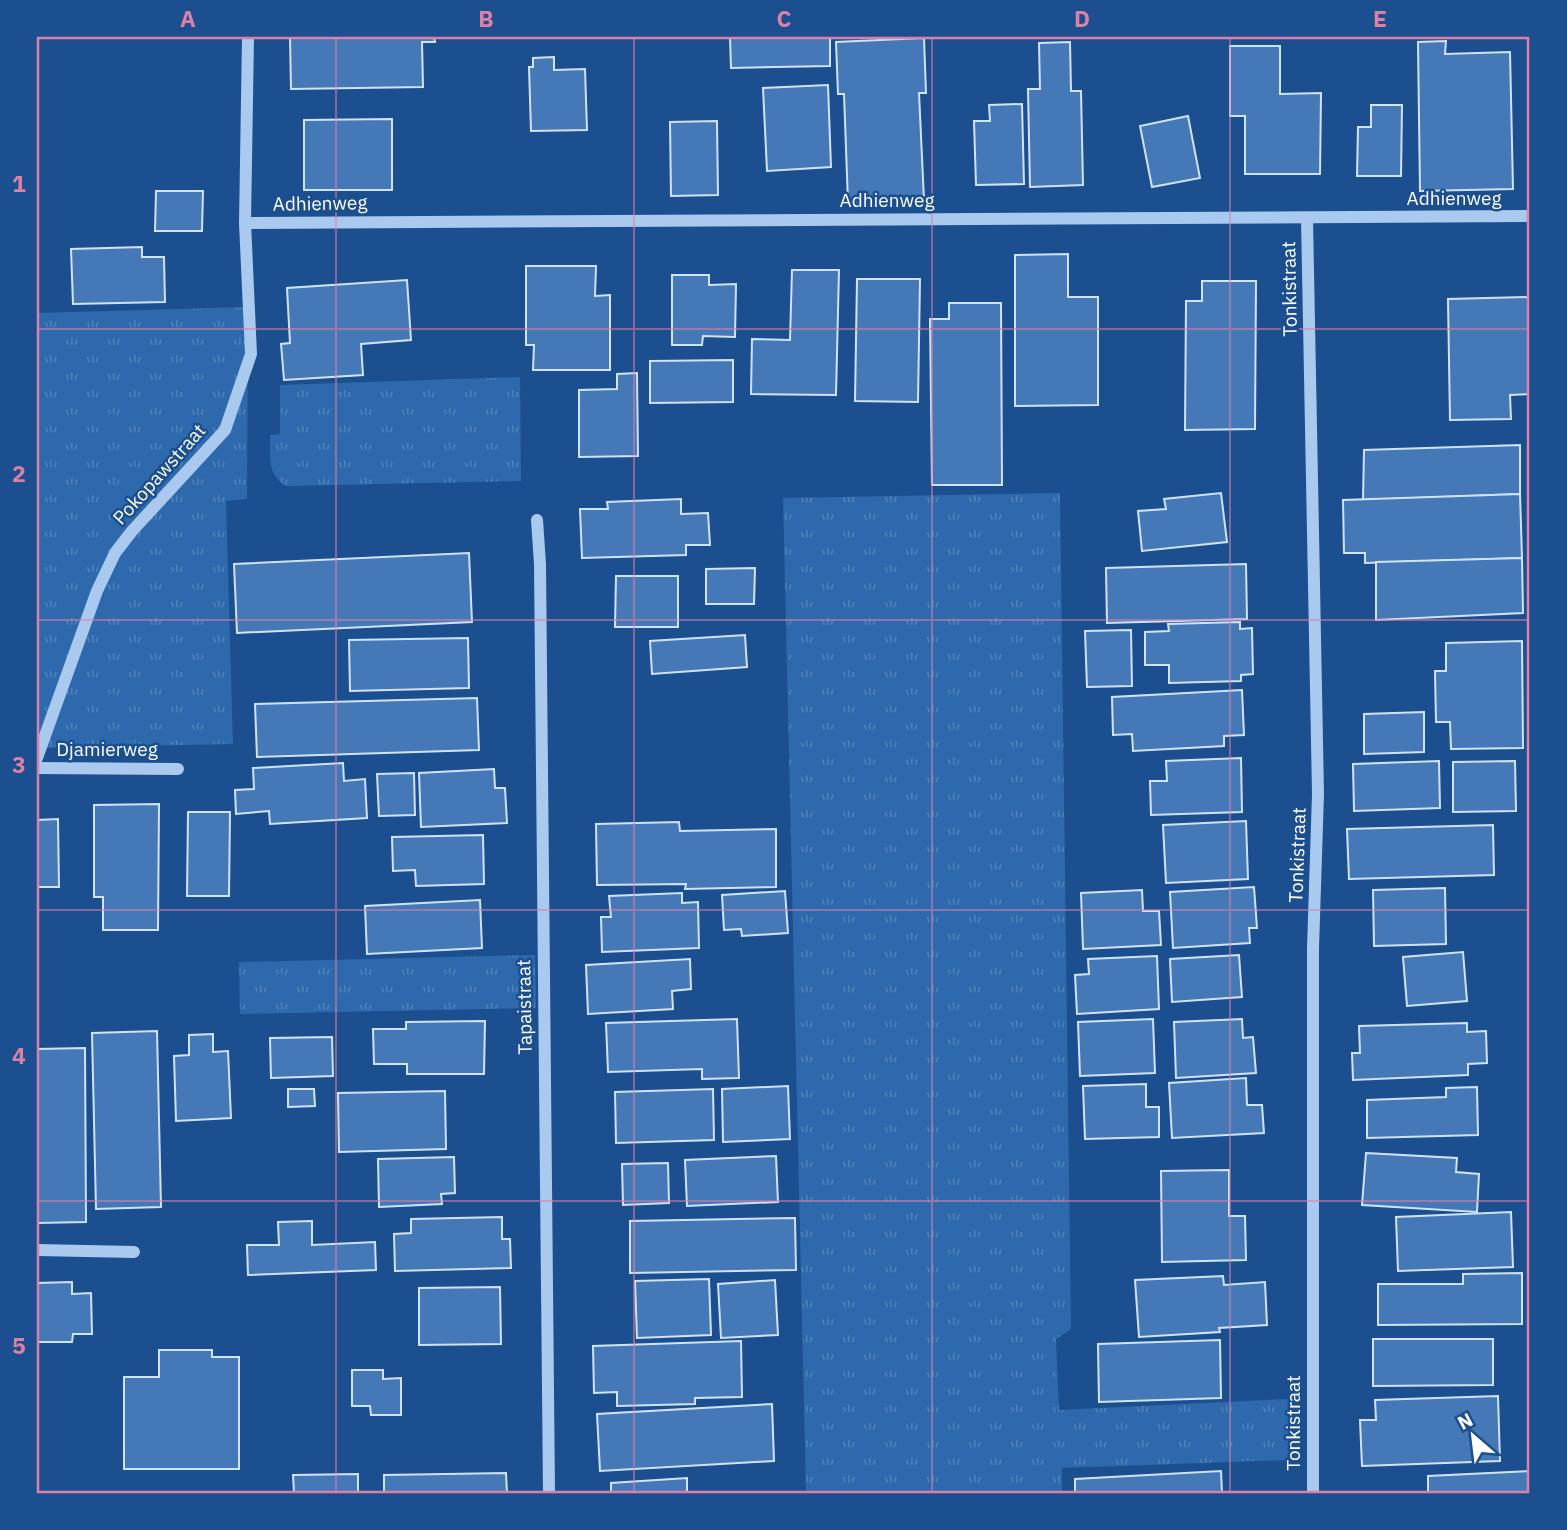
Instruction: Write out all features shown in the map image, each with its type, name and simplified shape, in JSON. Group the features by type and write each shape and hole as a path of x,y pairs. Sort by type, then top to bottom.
{"street":[{"name":"Pokopawstraat","path":"37,758 97,591 116,552 225,430 251,354 245,223 248,37"},
{"name":"Adhienweg","path":"245,223 1530,216"},
{"name":"Tonkistraat","path":"1307,218 1318,794 1313,948 1313,1493"},
{"name":"Tapaistraat","path":"537,520 549,1493"},
{"name":"Djamierweg","path":"37,768 178,769"},
{"path":"37,1250 134,1252"}],"green space":[{"path":"248,307 247,499 226,501 233,744 37,748 37,313"},
{"path":"520,377 521,481 285,486 272,469 270,435 280,434 280,385"},
{"path":"1060,493 1071,1329 1056,1339 1059,1410 1288,1399 1289,1460 1062,1468 1062,1493 806,1493 783,498"},
{"path":"535,955 536,1008 240,1014 239,962"}],"building":[{"path":"290,37 434,37 435,42 422,42 423,87 291,89"},
{"path":"730,37 830,37 830,66 731,68"},
{"path":"924,38 926,93 919,93 924,200 848,203 844,94 838,94 836,42"},
{"path":"1446,41 1445,54 1510,52 1513,189 1420,191 1418,42"},
{"path":"1070,42 1071,91 1081,91 1083,185 1030,187 1028,89 1040,89 1039,43"},
{"path":"1230,46 1280,46 1280,94 1321,93 1320,174 1245,174 1245,116 1230,116"},
{"path":"554,57 554,70 585,69 587,130 531,131 529,67 533,67 533,58"},
{"path":"828,85 831,167 767,171 763,88"},
{"path":"1022,104 1024,184 976,185 974,121 990,121 989,105"},
{"path":"1371,105 1402,105 1401,176 1357,176 1358,127 1371,127"},
{"path":"1188,116 1200,178 1152,187 1140,126"},
{"path":"392,119 392,190 304,190 304,120"},
{"path":"717,121 718,195 671,196 670,122"},
{"path":"156,191 203,191 202,231 155,231"},
{"path":"142,247 142,257 164,257 165,302 73,304 71,249"},
{"path":"1068,254 1068,297 1098,297 1098,405 1015,406 1015,255"},
{"path":"526,266 596,266 595,296 610,295 610,370 533,370 534,345 526,345"},
{"path":"792,270 839,270 836,395 751,394 752,339 790,340"},
{"path":"672,275 709,275 709,285 736,284 735,337 703,336 702,345 672,345"},
{"path":"857,279 920,279 918,402 855,401"},
{"path":"407,280 411,340 361,344 363,375 284,380 281,344 290,343 287,288"},
{"path":"1202,281 1256,281 1255,429 1185,430 1186,301 1202,301"},
{"path":"1530,297 1530,394 1510,395 1511,419 1450,420 1448,299"},
{"path":"949,303 1001,303 1002,485 932,485 930,319 949,319"},
{"path":"733,360 733,402 650,403 650,361"},
{"path":"637,373 638,456 579,457 579,390 617,389 617,374"},
{"path":"1520,445 1520,494 1363,500 1364,450"},
{"path":"1221,493 1227,542 1142,551 1138,511 1166,509 1164,499"},
{"path":"1520,494 1522,558 1365,563 1365,553 1344,553 1343,500"},
{"path":"681,499 681,514 708,513 710,545 686,545 686,555 582,558 580,509 608,509 607,502"},
{"path":"469,553 472,622 237,633 234,564"},
{"path":"1522,558 1523,613 1376,620 1376,562"},
{"path":"1246,564 1247,619 1107,623 1106,568"},
{"path":"755,568 754,604 706,604 706,569"},
{"path":"616,576 678,576 678,627 615,627"},
{"path":"1240,622 1240,629 1252,628 1253,674 1241,675 1241,681 1169,683 1169,665 1145,665 1145,632 1169,631 1168,624"},
{"path":"1131,630 1132,686 1087,687 1085,631"},
{"path":"745,635 747,667 652,674 650,641"},
{"path":"468,638 469,688 350,691 349,640"},
{"path":"1522,641 1523,748 1451,749 1450,722 1436,722 1435,671 1446,671 1446,643"},
{"path":"1242,690 1244,735 1224,736 1224,746 1133,751 1132,734 1113,735 1112,697"},
{"path":"477,698 479,750 257,757 255,704"},
{"path":"1424,712 1424,752 1364,754 1364,714"},
{"path":"1241,758 1242,812 1151,815 1150,781 1167,781 1166,761"},
{"path":"1439,761 1440,808 1354,811 1353,764"},
{"path":"1515,761 1516,811 1453,812 1453,762"},
{"path":"343,763 344,781 365,779 367,818 270,824 269,811 236,814 235,790 254,789 253,768"},
{"path":"494,769 495,788 505,788 507,823 421,827 419,773"},
{"path":"414,773 415,815 379,816 377,774"},
{"path":"159,804 158,930 103,930 103,897 94,897 94,805"},
{"path":"188,812 230,812 229,896 187,896"},
{"path":"58,819 59,887 37,887 37,820"},
{"path":"1246,821 1248,879 1166,883 1163,825"},
{"path":"679,822 680,831 776,829 776,887 685,889 686,884 597,885 596,824"},
{"path":"1493,825 1494,875 1349,879 1347,829"},
{"path":"483,835 484,884 416,886 415,870 393,871 392,837"},
{"path":"1254,887 1257,928 1249,928 1250,943 1173,948 1170,892"},
{"path":"1445,888 1446,944 1374,946 1373,890"},
{"path":"1142,890 1143,911 1159,911 1161,945 1083,949 1081,893"},
{"path":"785,891 788,933 742,936 741,929 724,930 722,895"},
{"path":"682,893 682,903 698,902 699,948 602,952 601,917 611,917 609,896"},
{"path":"480,900 482,948 367,954 365,906"},
{"path":"1463,952 1467,1001 1407,1006 1403,957"},
{"path":"1239,955 1242,997 1172,1002 1170,959"},
{"path":"1157,956 1159,1009 1077,1014 1075,975 1089,974 1088,959"},
{"path":"690,959 691,989 672,991 673,1009 588,1014 586,965"},
{"path":"737,1019 739,1078 702,1079 702,1069 608,1072 606,1023"},
{"path":"1153,1019 1155,1073 1080,1076 1078,1022"},
{"path":"1242,1019 1243,1038 1253,1037 1256,1073 1176,1078 1174,1022"},
{"path":"485,1021 484,1074 407,1074 407,1064 374,1064 373,1029 406,1029 406,1022"},
{"path":"1467,1023 1467,1032 1486,1031 1487,1063 1468,1064 1468,1075 1353,1080 1352,1053 1360,1053 1359,1026"},
{"path":"157,1031 161,1207 96,1209 92,1033"},
{"path":"213,1034 213,1052 228,1051 231,1118 176,1121 174,1056 189,1055 189,1035"},
{"path":"332,1037 333,1076 271,1078 270,1038"},
{"path":"85,1048 86,1222 37,1223 37,1049"},
{"path":"1246,1078 1247,1105 1262,1105 1264,1133 1172,1138 1169,1083"},
{"path":"1146,1084 1146,1107 1159,1107 1159,1137 1085,1139 1083,1086"},
{"path":"788,1086 790,1139 723,1142 722,1089"},
{"path":"1477,1087 1478,1135 1367,1138 1367,1100 1446,1097 1446,1088"},
{"path":"288,1089 314,1089 315,1106 288,1107"},
{"path":"713,1089 714,1140 616,1143 615,1092"},
{"path":"445,1091 446,1149 339,1152 338,1093"},
{"path":"1366,1153 1457,1158 1456,1172 1479,1174 1477,1212 1362,1205"},
{"path":"776,1156 778,1202 687,1206 685,1160"},
{"path":"454,1157 455,1193 441,1194 442,1204 379,1207 378,1159"},
{"path":"668,1163 669,1203 623,1205 622,1164"},
{"path":"1229,1170 1229,1216 1245,1216 1246,1260 1162,1262 1161,1171"},
{"path":"1511,1212 1513,1267 1398,1271 1396,1217"},
{"path":"502,1217 502,1239 510,1239 511,1268 395,1271 394,1234 411,1233 411,1219"},
{"path":"795,1218 796,1270 630,1273 630,1221"},
{"path":"312,1221 312,1245 375,1242 376,1270 248,1275 247,1245 279,1245 278,1222"},
{"path":"1522,1273 1522,1324 1378,1325 1378,1284 1463,1284 1463,1274"},
{"path":"1223,1276 1224,1285 1265,1282 1267,1325 1219,1328 1220,1332 1139,1337 1135,1280"},
{"path":"709,1279 711,1335 637,1338 635,1281"},
{"path":"775,1280 778,1335 721,1338 718,1284"},
{"path":"72,1282 72,1294 91,1293 92,1334 73,1334 72,1342 37,1342 37,1283"},
{"path":"500,1287 501,1344 419,1345 419,1288"},
{"path":"1373,1339 1493,1339 1493,1385 1373,1386"},
{"path":"1220,1340 1221,1398 1099,1402 1098,1344"},
{"path":"741,1341 742,1397 695,1398 695,1404 617,1406 617,1392 594,1393 593,1346"},
{"path":"159,1350 212,1350 212,1357 239,1357 239,1469 124,1469 124,1377 159,1377"},
{"path":"352,1370 383,1370 383,1379 401,1378 401,1415 371,1415 370,1406 352,1406"},
{"path":"1498,1396 1500,1461 1362,1466 1360,1420 1376,1420 1375,1400"},
{"path":"772,1404 774,1461 600,1471 597,1414"},
{"path":"1221,1471 1222,1493 1075,1493 1075,1479"},
{"path":"1530,1471 1530,1493 1428,1493 1428,1476"},
{"path":"506,1473 507,1493 384,1493 384,1475"},
{"path":"358,1474 358,1493 294,1493 293,1475"},
{"path":"687,1478 687,1493 611,1493 611,1483"}]}
